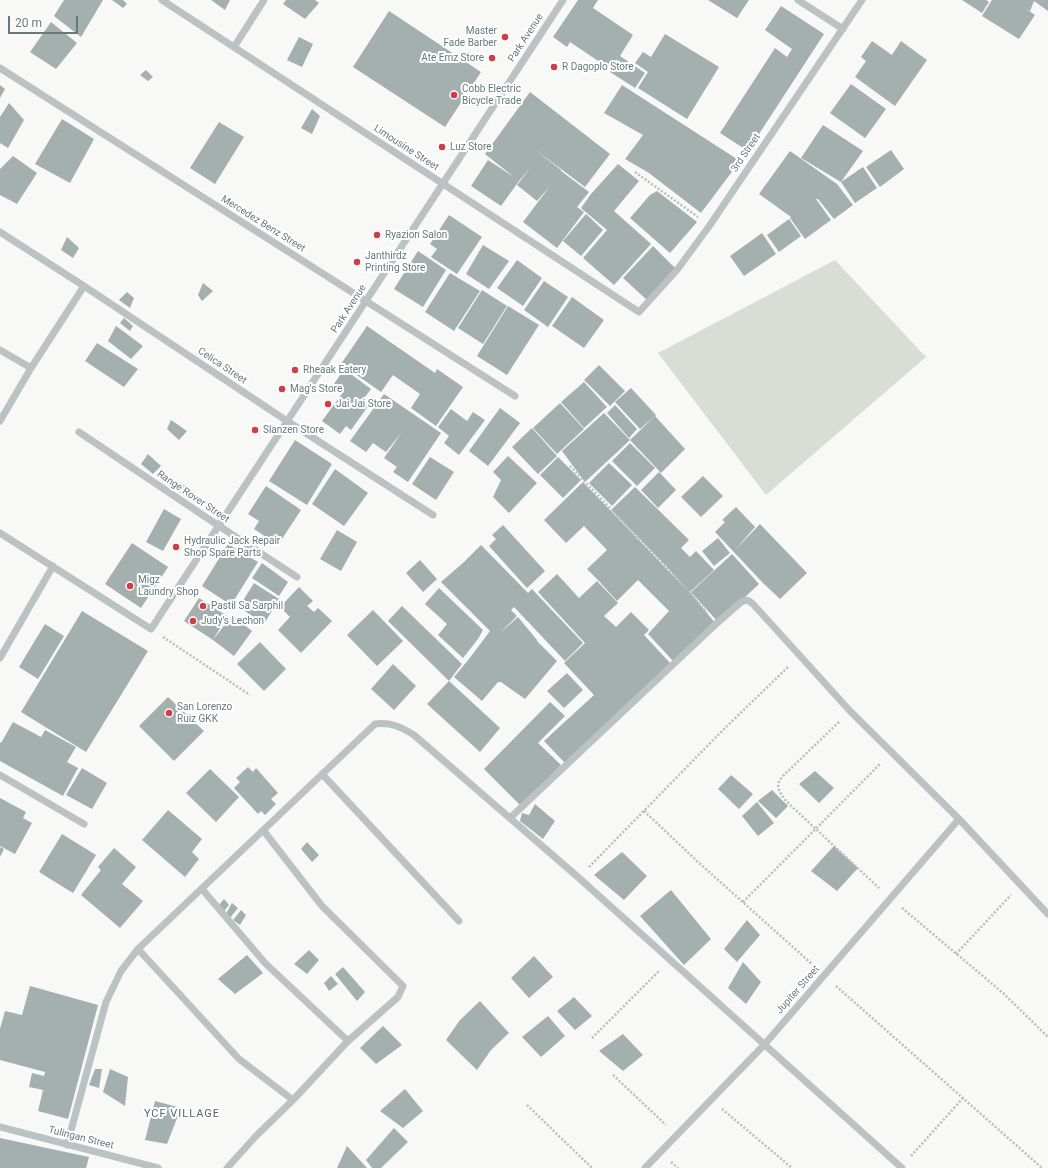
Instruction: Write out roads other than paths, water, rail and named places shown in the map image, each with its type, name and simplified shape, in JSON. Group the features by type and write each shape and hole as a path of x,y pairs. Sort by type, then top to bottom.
{"street":[{"name":"Limousine Street","path":"162,0 639,312"},
{"path":"234,47 264,0"},
{"name":"Park Avenue","path":"53,566 151,629 563,0"},
{"path":"798,0 843,28"},
{"name":"3rd Street","path":"639,312 677,270 710,225 862,0"},
{"name":"Mercedez Benz Street","path":"0,68 515,396"},
{"name":"Celica Street","path":"0,232 433,515"},
{"path":"0,421 31,368 84,286"},
{"path":"0,350 31,368"},
{"name":"Range Rover Street","path":"79,432 297,577"},
{"path":"0,533 53,566 0,658"},
{"path":"510,818 716,624 745,600 749,601 891,753 959,819 1048,914"},
{"path":"67,1145 106,1002 121,971 138,949 375,724 386,723 401,727 414,735 579,878 901,1168"},
{"path":"322,774 459,921"},
{"path":"0,775 84,824"},
{"name":"Jupiter Street","path":"645,1168 764,1045 959,819"},
{"path":"227,1168 348,1041 398,997 403,986 322,906 264,830"},
{"path":"202,889 265,963 348,1041"},
{"path":"138,949 239,1059 293,1100"},
{"name":"Tulingan Street","path":"0,1128 158,1168"}],"place":[{"name":"Master Fade Barber","path":"505,37"},
{"name":"Ate Emz Store","path":"492,58"},
{"name":"R Dagoplo Store","path":"554,67"},
{"name":"Cobb Electric Bicycle Trade","path":"454,95"},
{"name":"Luz Store","path":"442,147"},
{"name":"Ryazion Salon","path":"377,235"},
{"name":"Janthirdz Printing Store","path":"357,262"},
{"name":"Rheaak Eatery","path":"295,370"},
{"name":"Mag's Store","path":"282,389"},
{"name":"Jai Jai Store","path":"328,404"},
{"name":"Slanzen Store","path":"255,430"},
{"name":"Hydraulic Jack Repair Shop Spare Parts","path":"176,547"},
{"name":"Migz Laundry Shop","path":"130,586"},
{"name":"Pastil Sa Sarphil","path":"203,606"},
{"name":"Judy's Lechon","path":"193,621"},
{"name":"San Lorenzo Ruiz GKK","path":"169,713"}],"district":[{"name":"YCF VILLAGE","path":"182,1114"}]}
